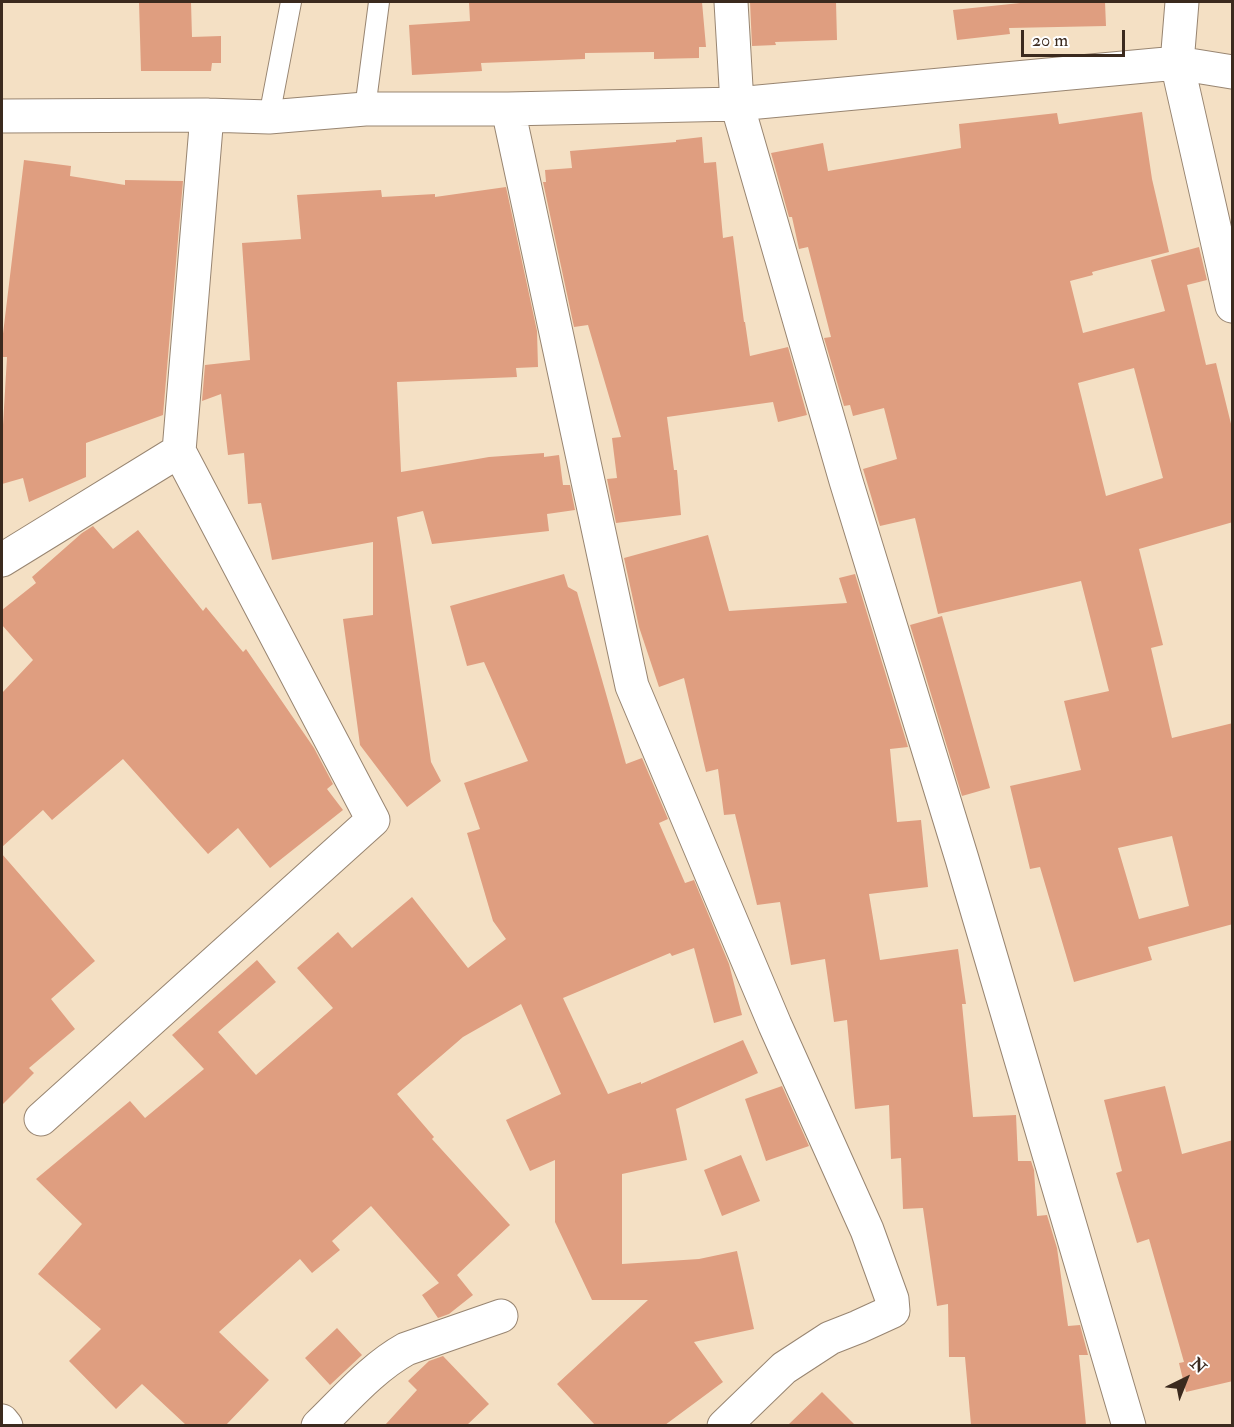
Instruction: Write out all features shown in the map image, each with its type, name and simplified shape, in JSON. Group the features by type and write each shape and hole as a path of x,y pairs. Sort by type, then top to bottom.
{"street":[{"path":"731,2 737,104 846,481 965,870 1130,1425"},
{"path":"1182,2 1178,63 1233,306"},
{"path":"2,116 269,117 365,109 508,109 737,104 1178,63 1233,72"},
{"path":"508,109 632,686 775,1025 867,1230 892,1299 893,1311 858,1328 830,1338 784,1368 724,1425"},
{"path":"42,1119 373,820 179,451 207,115"},
{"path":"2,560 179,451"},
{"path":"318,1425 393,1356 406,1349 501,1316"},
{"path":"2,1421 6,1425"}],"lane":[{"path":"269,117 291,2"},
{"path":"365,109 379,2"}],"building":[{"path":"139,2 191,2 192,37 221,36 221,63 212,63 211,71 141,71"},
{"path":"469,2 702,2 706,47 699,47 699,58 654,59 654,52 585,53 585,59 481,63 482,71 412,75 409,25 470,21"},
{"path":"750,2 836,2 837,40 775,42 776,45 752,46"},
{"path":"1030,2 1105,2 1106,26 1009,28 1010,34 957,40 953,10"},
{"path":"1142,112 1152,179 1169,252 1092,272 1093,275 1070,281 1083,333 1165,311 1151,260 1199,247 1207,280 1187,285 1206,365 1216,363 1233,432 1233,522 1139,549 1163,645 1151,648 1172,738 1233,723 1233,924 1148,947 1152,960 1074,982 1040,867 1030,869 1010,786 1081,770 1064,701 1109,691 1081,581 938,614 915,518 880,526 863,469 897,459 884,408 853,416 850,405 844,406 824,338 831,337 808,247 799,249 792,217 789,217 771,153 823,143 828,171 961,148 959,124 1057,113 1059,124","holes":["1134,368 1163,478 1106,496 1078,383","1172,836 1189,906 1139,919 1118,848"]},
{"path":"702,137 704,163 716,162 723,238 733,236 750,356 788,347 807,415 778,422 773,402 667,417 674,470 677,470 681,515 616,523 607,479 617,478 612,438 621,437 588,325 574,327 543,182 546,182 545,170 572,168 570,151 676,142 676,140"},
{"path":"24,160 71,166 70,176 125,185 125,180 183,181 163,415 86,443 86,477 29,502 23,478 2,484 7,357 2,357 2,342"},
{"path":"506,187 537,331 538,367 516,368 517,377 397,382 401,472 489,457 544,453 544,457 559,455 563,485 570,485 575,510 547,514 549,531 432,544 423,511 397,517 431,762 441,781 407,807 360,745 343,619 373,615 373,542 272,560 261,503 248,504 244,453 228,455 221,394 202,401 205,365 250,360 242,243 301,239 297,195 381,190 382,197 435,194 435,197"},
{"path":"93,526 113,549 138,530 203,611 206,607 243,652 246,649 314,748 333,784 327,789 343,810 270,868 238,828 208,854 123,759 52,820 43,810 2,847 2,693 33,660 2,625 2,610 36,583 32,577"},
{"path":"708,535 729,611 847,603 839,578 855,574 908,747 890,749 897,822 921,820 928,887 869,894 880,960 958,949 966,1004 962,1004 973,1117 1016,1115 1018,1161 1031,1161 1034,1170 1037,1216 1047,1215 1057,1248 1068,1326 1080,1325 1088,1355 1079,1355 1086,1425 971,1425 965,1357 949,1357 948,1304 937,1306 923,1208 903,1209 901,1158 891,1159 889,1105 855,1109 847,1020 834,1022 825,959 791,965 780,902 757,905 735,814 724,815 718,769 706,772 684,678 659,687 639,627 624,558"},
{"path":"564,574 568,587 577,592 626,764 642,758 668,819 659,823 685,883 694,880 729,964 742,1015 714,1023 694,948 672,956 670,953 563,998 608,1094 641,1082 641,1084 743,1040 758,1073 676,1109 687,1160 622,1174 622,1264 699,1259 737,1251 754,1329 694,1342 723,1382 665,1425 595,1425 557,1384 648,1300 592,1300 555,1222 555,1160 530,1171 506,1120 561,1094 521,1004 463,1037 397,1094 434,1137 432,1139 510,1225 457,1275 473,1295 449,1314 438,1318 422,1295 439,1283 371,1206 332,1241 340,1250 312,1273 300,1259 219,1332 269,1380 226,1425 186,1425 142,1384 116,1409 69,1361 101,1329 38,1274 82,1224 36,1179 130,1101 145,1118 204,1069 172,1035 257,960 276,982 218,1032 256,1075 333,1008 297,968 338,932 352,948 412,897 468,968 506,939 493,921 467,833 480,829 464,783 528,761 484,662 467,666 450,606"},
{"path":"942,616 990,788 962,796 910,625"},
{"path":"2,854 95,961 51,999 75,1029 29,1068 34,1073 2,1105"},
{"path":"782,1086 809,1146 766,1161 745,1099"},
{"path":"1165,1086 1182,1154 1233,1140 1233,1381 1186,1392 1179,1363 1184,1362 1149,1239 1137,1243 1116,1173 1122,1171 1104,1100"},
{"path":"741,1155 760,1201 722,1216 704,1170"},
{"path":"337,1328 362,1355 330,1385 305,1358"},
{"path":"443,1356 489,1404 467,1425 385,1425 417,1390 408,1381 429,1361"},
{"path":"822,1392 855,1425 788,1425"}]}
